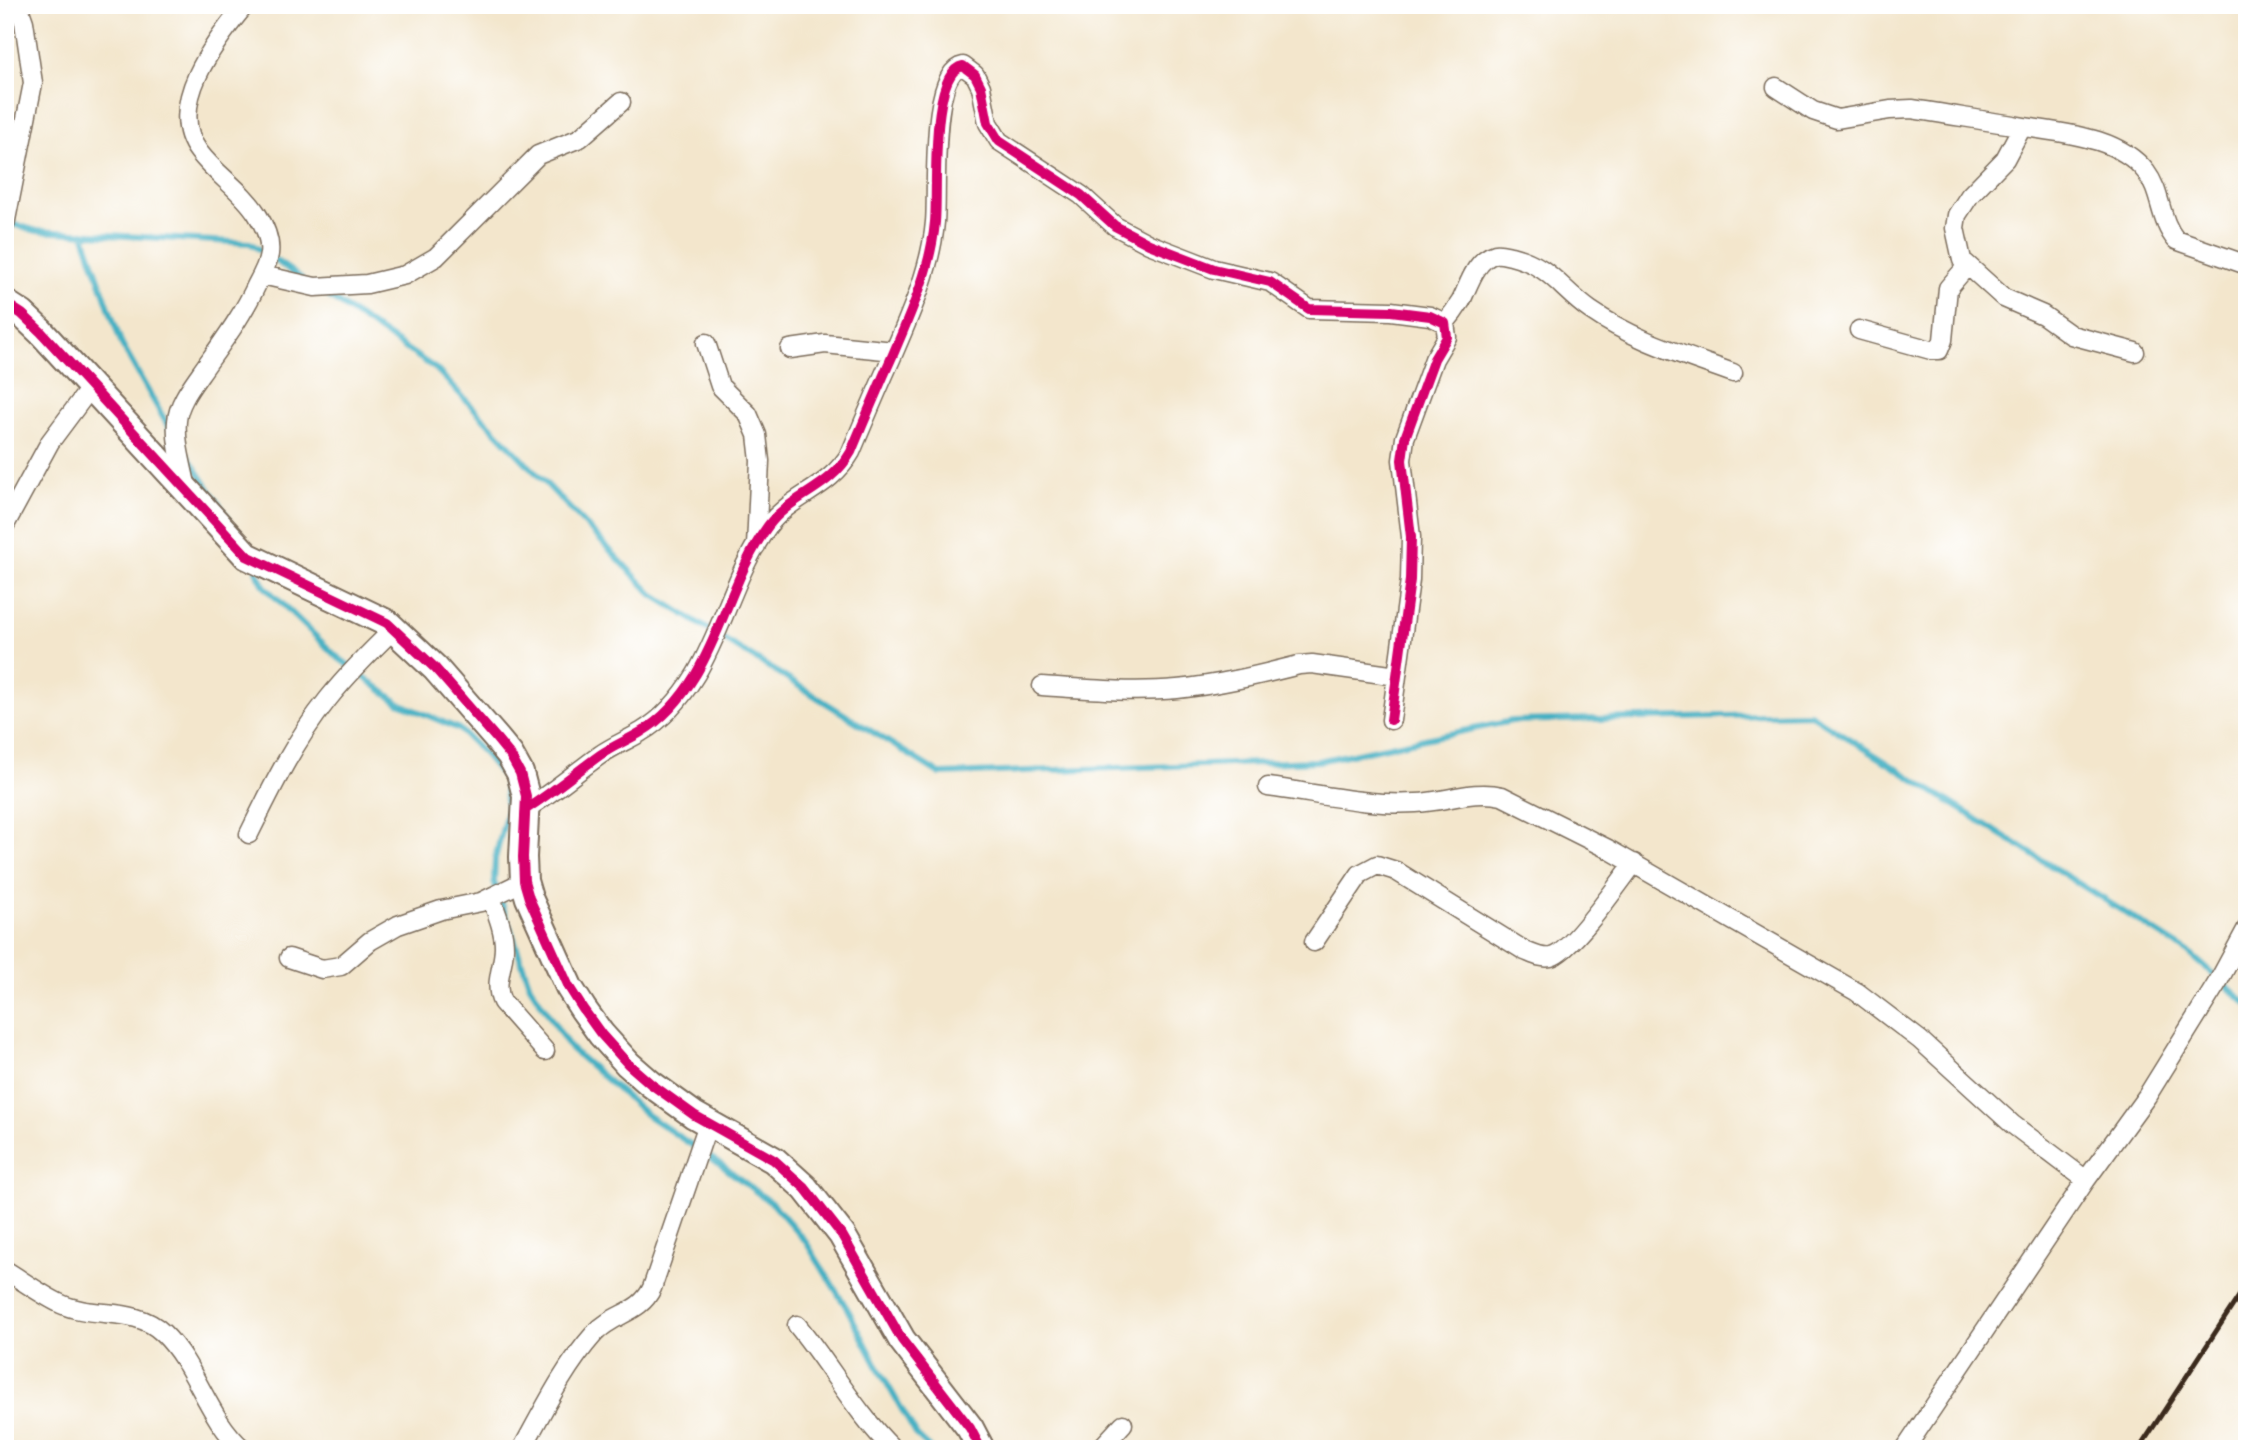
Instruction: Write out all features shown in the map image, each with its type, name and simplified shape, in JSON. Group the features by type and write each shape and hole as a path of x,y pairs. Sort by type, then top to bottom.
{"street":[{"path":"5,225 33,83 24,22 18,5"},
{"path":"188,493 177,432 180,406 243,314 269,255 263,223 250,203 199,152 189,130 187,117 191,91 199,71 216,42 245,5"},
{"path":"527,809 561,787 601,754 641,732 667,713 695,675 717,635 756,546 769,525 779,514 823,484 842,467 851,452 920,287 931,249 935,223 939,113 943,90 953,71 963,66 975,75 981,87 988,123 999,141 1081,195 1115,226 1149,244 1214,269 1270,282 1309,309 1391,311 1430,316 1446,323"},
{"path":"1776,87 1824,117 1837,120 1890,110 1912,109 2057,131 2119,150 2147,173 2156,190 2169,232 2176,240 2247,265"},
{"path":"261,275 315,287 367,284 405,275 436,257 538,155 580,138 621,102"},
{"path":"2022,127 2005,159 1970,195 1957,215 1955,228 1959,254 1967,266 2010,302 2043,315 2071,335 2135,352"},
{"path":"1391,720 1410,580 1411,537 1402,460 1404,449 1420,394 1434,359 1447,337 1446,323 1480,264 1494,254 1501,254 1536,264 1590,310 1630,333 1657,346 1733,373"},
{"path":"1859,330 1938,350 1943,340 1948,288 1967,266"},
{"path":"5,303 41,332 247,556 370,614 394,629 435,668 510,755 520,773 527,809 524,881 569,987 601,1034 628,1064 708,1124 774,1160 791,1174 823,1209 859,1262 902,1340 970,1427 981,1449"},
{"path":"706,343 720,386 748,415 757,435 760,461 756,546"},
{"path":"790,349 825,344 894,351"},
{"path":"5,525 50,442 91,387"},
{"path":"249,834 284,765 320,709 354,668 394,629"},
{"path":"1042,686 1114,691 1176,689 1216,684 1312,664 1397,676"},
{"path":"1268,787 1386,803 1417,803 1484,793 1502,796 1634,863 1857,992 1882,1010 2012,1124 2086,1180"},
{"path":"1314,942 1360,874 1377,865 1396,871 1525,951 1542,958 1554,957 1578,934 1634,863"},
{"path":"289,958 330,969 341,966 370,941 398,925 428,914 491,898 524,881"},
{"path":"491,898 504,937 498,993 502,1002 545,1051"},
{"path":"1905,1449 2086,1180 2147,1096 2219,980 2247,928"},
{"path":"522,1449 580,1350 613,1318 645,1301 652,1288 708,1124"},
{"path":"5,1270 61,1304 139,1318 163,1332 227,1430 243,1449"},
{"path":"797,1325 862,1415 893,1449"},
{"path":"1100,1449 1123,1424"}],"waterway":[{"path":"9,223 37,231 250,243 301,278"},
{"path":"83,233 122,345 172,433"},
{"path":"322,292 436,369 653,595 940,774 1318,761 1512,721 1810,714 2189,953 2247,1004"},
{"path":"186,454 228,518"},
{"path":"256,571 265,587 336,656 399,703 459,729 504,778 507,811 495,859 494,881 530,986 570,1048 647,1115 720,1164 774,1205 806,1242 848,1310 917,1436 931,1449"}],"railway":[{"path":"2139,1449 2247,1284"}],"cycle path":[{"path":"526,809 600,755 650,726 679,699 706,656 747,561 768,526 788,506 832,475 851,452 919,292 933,240 940,110 952,73 963,66 975,75 981,87 988,123 999,141 1081,195 1115,226 1149,244 1214,269 1270,282 1309,309 1391,311 1430,316 1445,323 1447,337 1434,359 1405,438 1402,460 1411,537 1410,580 1391,720"},
{"path":"5,303 41,332 247,556 387,623 435,668 496,738 520,773 526,796 523,857 524,881 529,898 569,987 583,1009 628,1064 651,1084 694,1115 774,1160 805,1188 842,1235 902,1340 970,1428 981,1449"}]}
